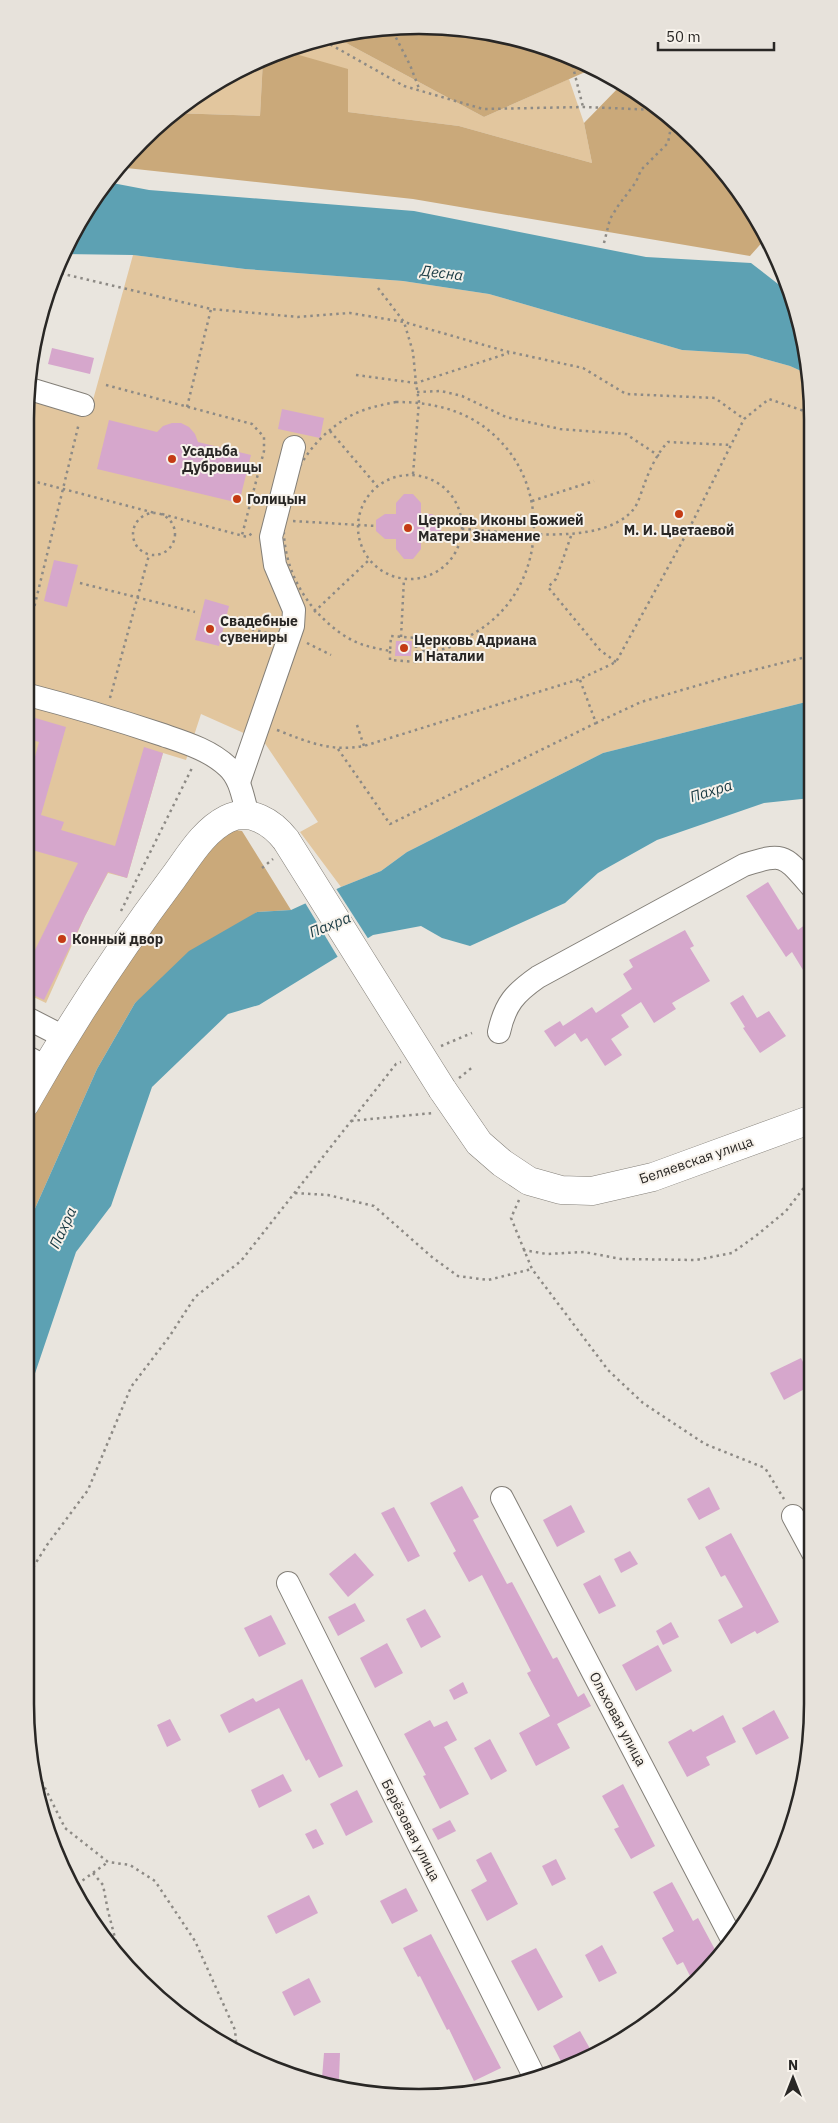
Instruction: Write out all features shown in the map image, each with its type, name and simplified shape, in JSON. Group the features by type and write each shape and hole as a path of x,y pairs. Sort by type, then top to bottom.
{"main road":[{"name":"Беляевская улица","path":"248,815 265,820 280,849 479,1143 529,1180 560,1190 592,1191 653,1177 804,1131"},
{"path":"35,1061 64,1037 153,904 201,841 215,827 228,819 248,815"}],"street":[{"path":"35,391 83,405"},
{"path":"239,782 293,626 294,610 275,565 272,537 294,446"},
{"path":"34,696 105,715 212,754 229,768 239,782 248,815"},
{"path":"499,1032 508,1006 515,995 532,982 744,865 765,858 779,857 793,866 804,878"},
{"path":"34,1022 64,1037"},
{"name":"Ольховая улица","path":"502,1498 729,1933"},
{"path":"794,1516 804,1535"},
{"name":"Берёзовая улица","path":"288,1583 532,2072"}],"path":[{"path":"395,35 410,65 420,91"},
{"path":"330,44 404,86 483,109 583,107 649,110"},
{"path":"573,66 583,107"},
{"path":"604,243 610,219 636,182 642,170 668,143 671,127"},
{"path":"62,274 211,309 298,317 350,313 404,322 510,352 583,368 626,394 716,398 744,419"},
{"path":"378,288 404,322 413,352 419,402 413,474"},
{"path":"187,407 211,309"},
{"path":"356,375 416,383 510,352"},
{"path":"106,385 252,424 264,437 264,451 242,536"},
{"path":"417,392 441,390 462,396 506,417 560,429 626,434 659,456"},
{"path":"259,724 319,746 338,749 364,746 580,679 616,662 688,531 744,419 769,399 804,411"},
{"path":"390,651 362,645 333,627 315,611 300,591 290,568 284,543 283,520 288,492 298,467 314,445 330,431 353,415 374,407 396,402 419,402 446,407 472,419 495,435 513,457 526,482 531,501 535,533 528,569 512,599 490,623 450,647 416,652"},
{"path":"34,608 83,405"},
{"path":"330,431 377,486"},
{"path":"462,529 571,535 619,522 634,509 647,477 668,442 731,446"},
{"path":"413,474 438,482 449,491 461,515 462,529 458,547 448,562 427,576 404,579 390,575 379,569 369,560 360,543 357,524 360,510 367,496 377,486 400,475 413,474"},
{"path":"34,481 247,537"},
{"path":"531,501 594,481"},
{"path":"155,513 142,516 134,528 134,541 143,552 149,555 163,553 173,544 175,530 172,523 162,514"},
{"path":"283,520 376,526"},
{"path":"571,535 556,579 548,586 600,650 616,662"},
{"path":"105,715 149,555"},
{"path":"293,626 315,611 369,560"},
{"path":"401,637 404,579"},
{"path":"80,583 195,612"},
{"path":"391,636 401,637 416,638 416,662 390,660 391,636"},
{"path":"338,749 390,824 641,702 730,676 804,658"},
{"path":"580,679 596,723"},
{"path":"357,725 364,746"},
{"path":"117,919 192,768"},
{"path":"262,868 280,849"},
{"path":"438,1047 472,1032"},
{"path":"34,1566 88,1490 131,1387 169,1337 195,1297 240,1261 396,1064 405,1061"},
{"path":"351,1122 445,1094 474,1066"},
{"path":"523,1250 546,1254 584,1252 621,1259 696,1260 732,1253 786,1211 804,1188"},
{"path":"295,1193 328,1195 374,1206 433,1258 458,1276 488,1280 532,1269"},
{"path":"520,1199 511,1218 532,1269 608,1370 643,1403 705,1444 765,1468 794,1516"},
{"path":"41,1781 65,1828 108,1862 130,1865 155,1881 195,1940 235,2030 236,2043"},
{"path":"78,1884 108,1862"},
{"path":"93,1873 104,1885 116,1943"}],"shaded area":[{"path":"419,34 469,37 494,41 543,54 586,72 484,117 343,41 369,37"},
{"path":"343,41 484,117 569,79 584,123 592,163 459,126 348,112 290,56"},
{"path":"295,54 348,69 348,112 459,126 592,163 584,123 617,89 654,113 709,165 725,184 762,243 750,256 413,199 126,168 165,129 184,113 260,116 263,67"},
{"path":"263,67 260,116 184,113 226,85"},
{"name":"Усадьба Дубровицы","path":"133,255 245,269 403,281 489,294 682,350 747,354 790,366 801,371 803,394 804,703 603,753 407,852 381,871 341,887 300,832 318,822 264,742 201,714 186,760 163,753 127,878 108,873 85,916 46,1003 34,997 34,419 36,383 93,400"},
{"path":"215,827 242,831 291,910 257,912 135,1003 97,1069 34,1211 34,1091"}],"water":[{"name":"Десна","path":"114,183 149,190 414,211 646,257 751,263 780,286 791,319 801,371 747,354 682,350 489,294 403,281 245,269 133,255 71,254 85,226"},
{"name":"Пахра","path":"804,703 804,799 764,803 657,840 598,873 565,903 470,946 442,938 421,926 373,935 259,1005 228,1014 152,1087 111,1206 76,1252 34,1376 34,1211 97,1069 135,1003 189,951 257,912 291,910 381,871 407,852 603,753"}],"pier":[{"path":"335,887 369,940 339,959 304,901"}],"building":[{"path":"52,348 94,358 90,374 48,364"},
{"path":"282,409 324,418 320,438 278,429"},
{"path":"109,420 157,432 163,426 181,423 189,427 195,434 198,442 251,455 239,503 97,469"},
{"name":"Церковь Иконы Божией Матери Знамение","path":"404,494 413,494 421,503 421,514 432,514 441,520 441,531 432,539 421,539 421,549 413,559 404,559 396,549 396,539 385,539 376,531 376,520 385,514 396,514 396,503"},
{"path":"54,560 78,565 67,607 44,601"},
{"name":"Свадебные сувениры","path":"205,599 229,606 219,646 195,640"},
{"name":"Церковь Адриана и Наталии","path":"396,641 412,641 411,656 395,656"},
{"path":"34,718 66,727 41,815 64,822 61,830 115,846 144,747 163,753 127,878 108,872 44,1000 34,995 34,952 78,863 34,851 34,760 39,742 34,741"},
{"path":"768,882 798,930 804,926 804,972 792,952 786,957 746,896"},
{"path":"685,930 694,946 690,948 710,981 672,1003 676,1009 654,1023 641,1002 621,1015 629,1027 611,1039 622,1055 605,1066 587,1038 581,1042 575,1033 555,1047 544,1031 560,1021 563,1026 592,1007 596,1013 632,989 623,974 633,967 629,960"},
{"path":"743,995 757,1018 769,1011 786,1036 760,1053 743,1028 745,1027 730,1003"},
{"path":"801,1358 804,1364 804,1389 784,1400 770,1373"},
{"path":"462,1486 479,1517 473,1520 507,1584 512,1582 553,1659 557,1657 578,1697 584,1693 591,1706 557,1724 570,1748 536,1766 519,1733 550,1716 527,1673 531,1671 482,1575 469,1582 453,1553 456,1551 430,1503"},
{"path":"709,1487 720,1509 699,1520 687,1499"},
{"path":"571,1505 585,1532 557,1547 543,1520"},
{"path":"394,1507 420,1556 408,1562 381,1513"},
{"path":"731,1533 779,1622 757,1634 755,1631 731,1644 718,1620 743,1607 725,1575 721,1577 705,1547"},
{"path":"630,1551 638,1564 621,1573 614,1559"},
{"path":"355,1553 374,1575 348,1597 329,1574"},
{"path":"600,1575 616,1606 599,1614 583,1584"},
{"path":"355,1603 365,1621 338,1636 328,1617"},
{"path":"425,1609 441,1637 421,1648 406,1619"},
{"path":"271,1615 286,1644 259,1657 244,1628"},
{"path":"671,1622 679,1637 663,1645 656,1631"},
{"path":"387,1643 403,1673 375,1688 360,1658"},
{"path":"658,1645 672,1671 636,1691 622,1665"},
{"path":"302,1679 343,1766 319,1778 309,1759 306,1761 279,1708 229,1733 220,1715 253,1698 256,1702"},
{"path":"463,1682 468,1693 454,1700 449,1690"},
{"path":"774,1710 789,1738 756,1755 742,1728"},
{"path":"723,1715 736,1742 706,1757 710,1765 687,1777 668,1742 691,1729 693,1732"},
{"path":"170,1719 181,1740 167,1747 157,1725"},
{"path":"430,1720 434,1727 447,1721 457,1740 444,1747 469,1794 440,1809 423,1776 426,1775 404,1734"},
{"path":"490,1739 507,1771 491,1780 474,1748"},
{"path":"283,1774 292,1791 259,1808 251,1790"},
{"path":"623,1784 655,1846 631,1859 614,1829 619,1827 602,1796"},
{"path":"357,1790 373,1822 346,1836 330,1804"},
{"path":"450,1820 456,1831 438,1840 432,1829"},
{"path":"316,1829 324,1844 313,1849 305,1834"},
{"path":"491,1852 518,1904 487,1921 471,1890 487,1881 476,1860"},
{"path":"556,1859 566,1879 552,1886 542,1866"},
{"path":"672,1882 693,1921 698,1918 715,1950 690,1977 683,1962 677,1965 662,1938 674,1931 653,1892"},
{"path":"406,1888 418,1911 392,1924 380,1901"},
{"path":"309,1895 318,1913 276,1934 267,1916"},
{"path":"431,1934 501,2068 474,2081 449,2029 447,2030 420,1976 418,1977 403,1948"},
{"path":"602,1945 617,1973 599,1982 585,1955"},
{"path":"536,1948 563,1997 538,2011 511,1961"},
{"path":"309,1978 321,2002 294,2016 282,1992"},
{"path":"580,2031 590,2049 561,2062 553,2046"},
{"path":"324,2053 340,2053 339,2079 322,2077"}],"place":[{"name":"Усадьба Дубровицы","path":"172,459"},
{"name":"Голицын","path":"237,499"},
{"name":"М. И. Цветаевой","path":"679,514"},
{"name":"Церковь Иконы Божией Матери Знамение","path":"408,528"},
{"name":"Свадебные сувениры","path":"210,629"},
{"name":"Церковь Адриана и Наталии","path":"404,648"},
{"name":"Конный двор","path":"62,939"}]}
